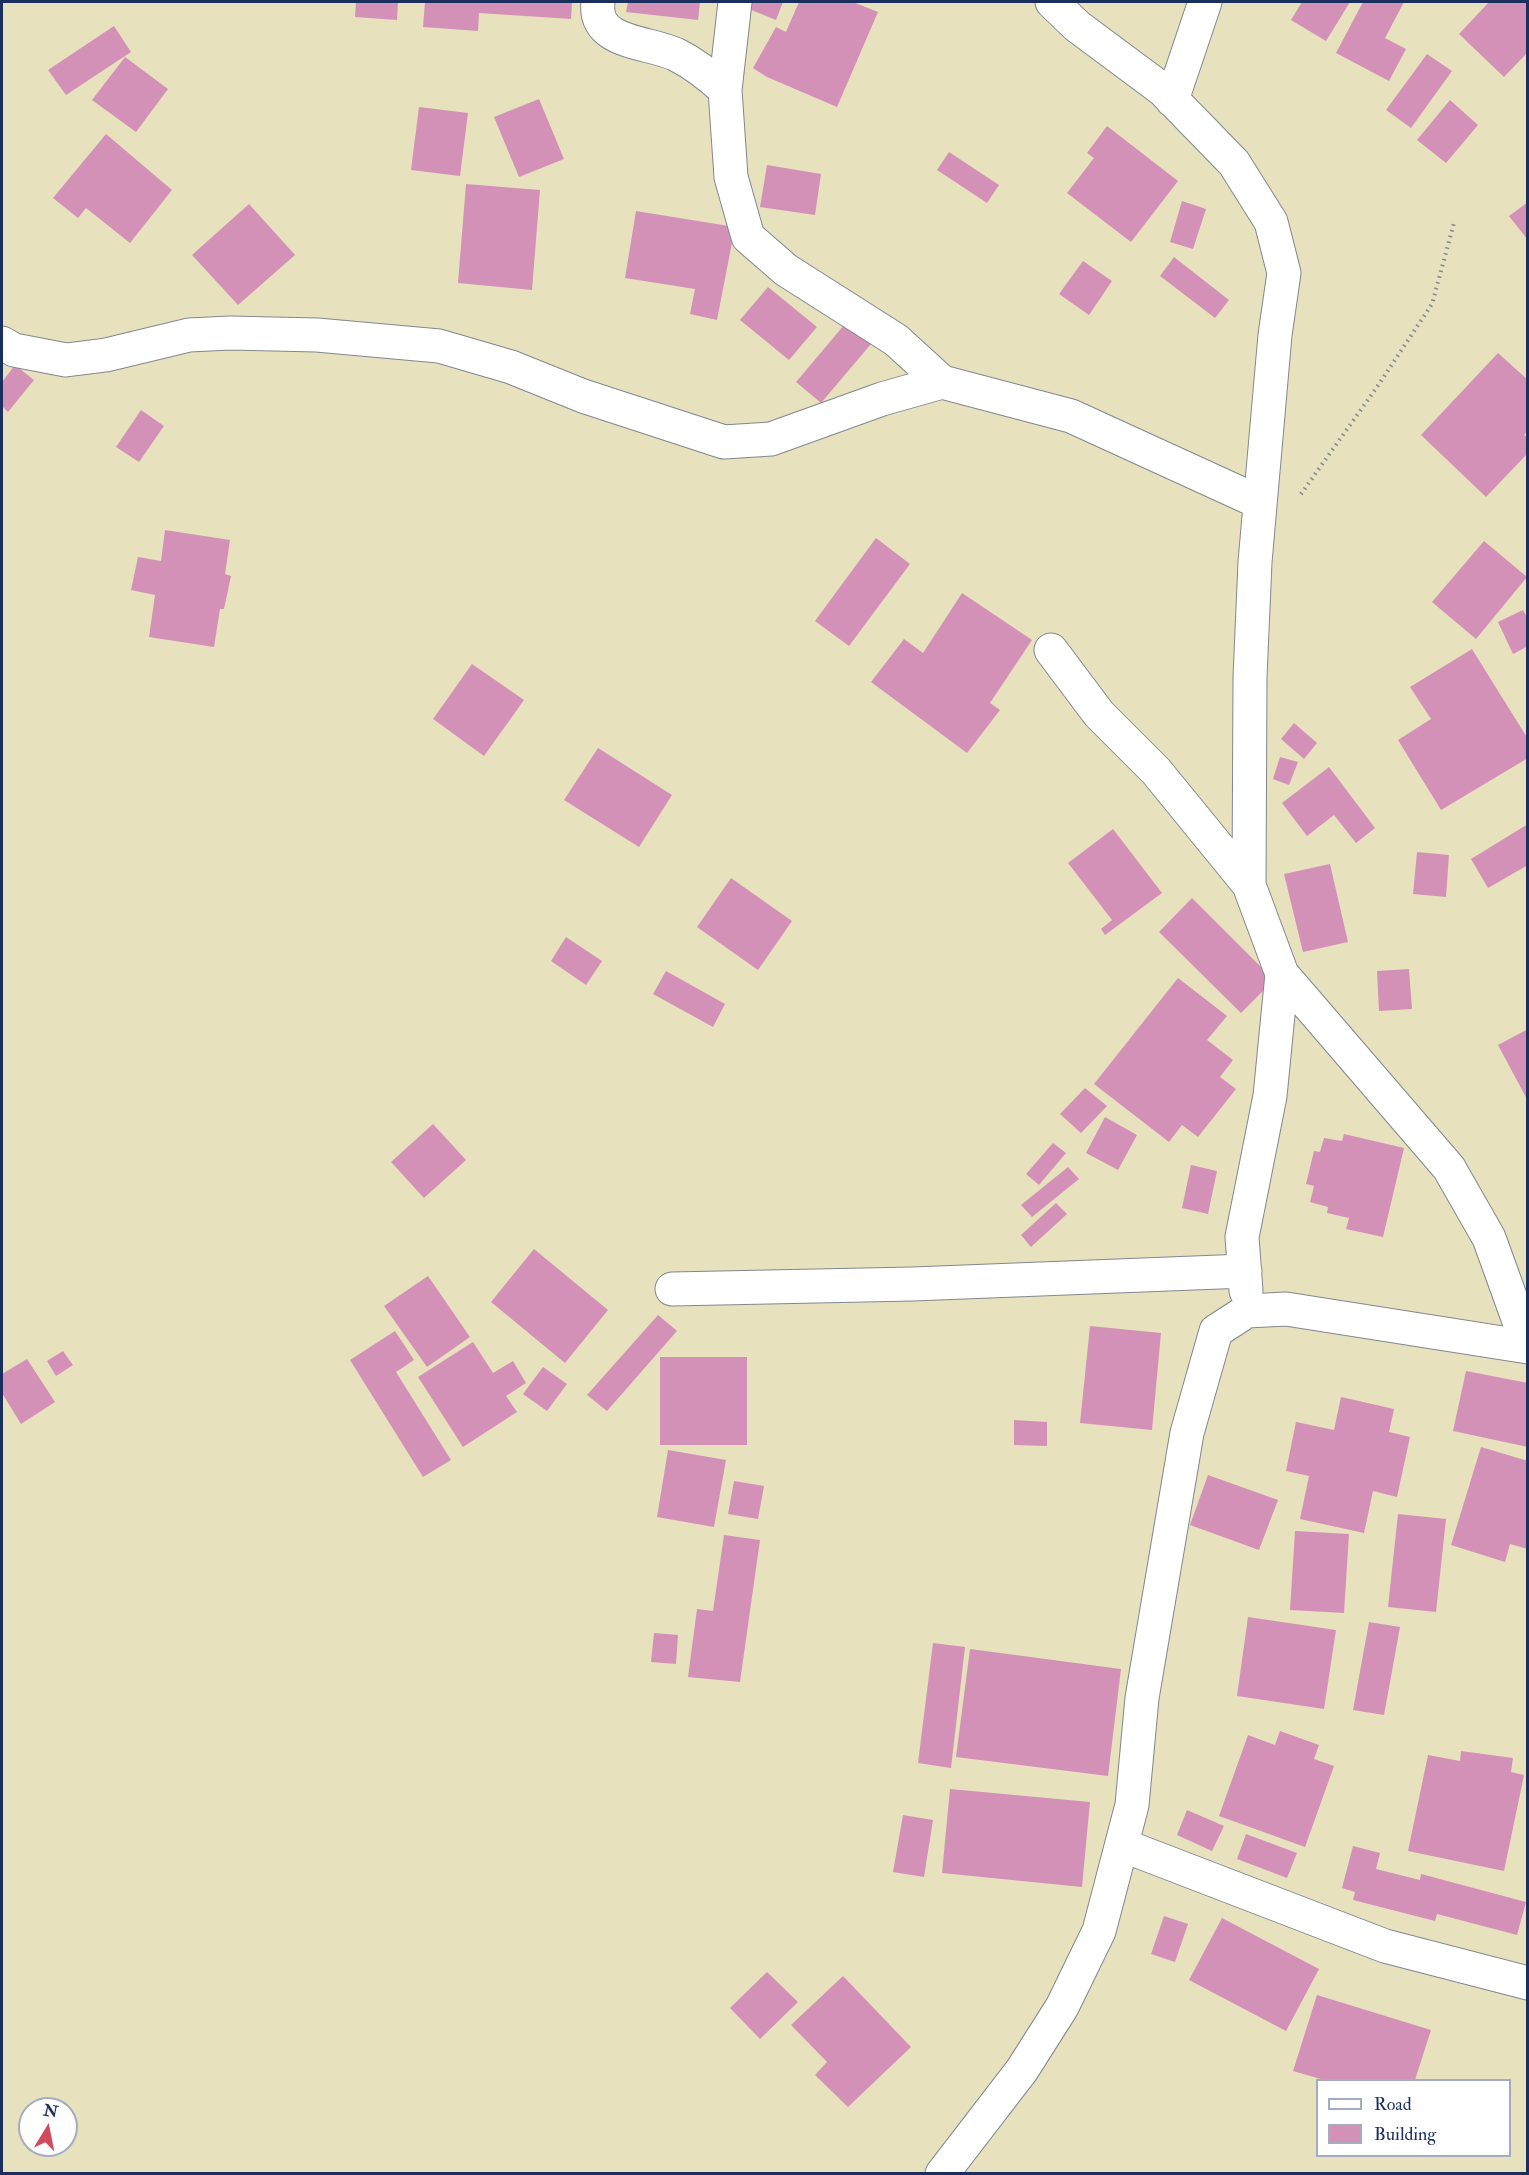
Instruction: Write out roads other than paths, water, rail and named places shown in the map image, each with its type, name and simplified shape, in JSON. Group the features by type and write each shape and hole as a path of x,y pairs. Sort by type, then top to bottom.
{"street":[{"path":"598,2 596,14 604,28 616,36 676,54 708,74 725,90"},
{"path":"735,2 725,90 731,177 748,237 786,270 896,340 942,382 1071,416 1259,502"},
{"path":"1052,2 1077,26 1172,100 1240,173 1271,222 1284,273 1259,502 1250,677 1249,885"},
{"path":"1172,100 1205,2"},
{"path":"2,343 14,350 66,360 106,355 189,335 230,333 317,335 439,346 511,367 583,396 724,442 771,439 882,399 942,382"},
{"path":"942,2174 1022,2070 1062,2007 1099,1932 1132,1805 1142,1698 1187,1433 1216,1331 1247,1311 1286,1309 1527,1347 1489,1238 1449,1168 1282,974 1249,885 1156,771 1099,714 1051,650"},
{"path":"1247,1311 1242,1237 1270,1096 1282,974"},
{"path":"672,1289 913,1284 1245,1271"},
{"path":"1122,1845 1385,1946 1527,1983"}]}
